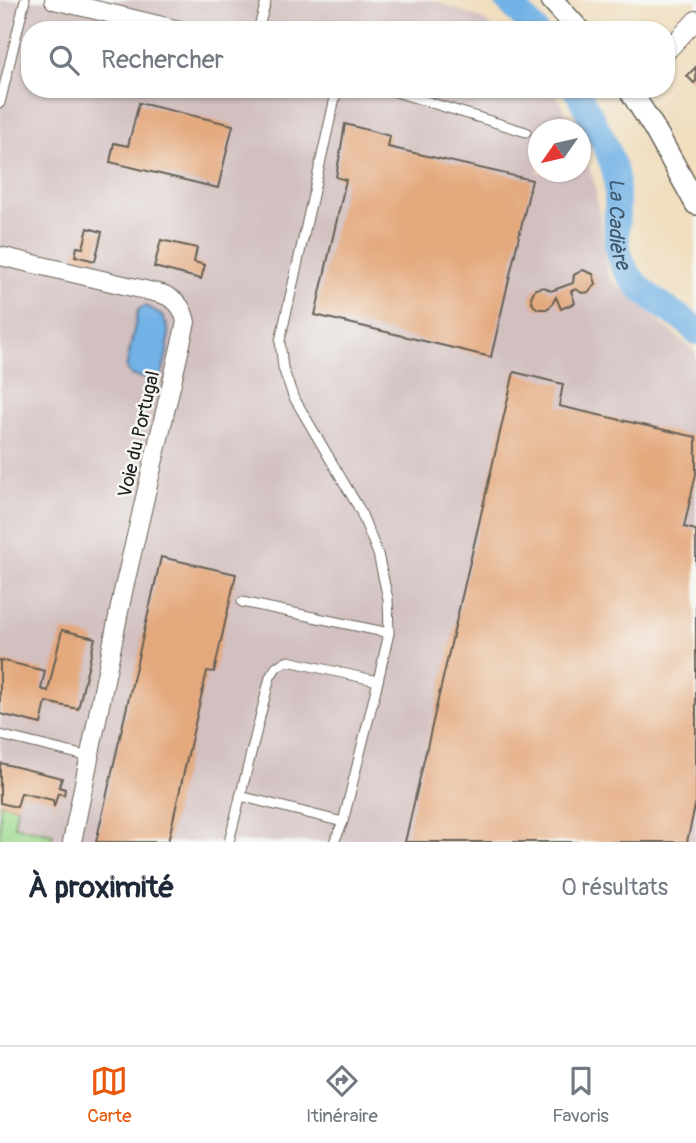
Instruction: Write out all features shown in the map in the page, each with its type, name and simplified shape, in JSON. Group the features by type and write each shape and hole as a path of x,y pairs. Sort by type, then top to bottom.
{"street":[{"path":"54,0 75,2 146,21"},
{"path":"552,0 571,21"},
{"path":"675,42 696,20"},
{"path":"635,98 696,204"},
{"name":"Voie du Portugal","path":"0,256 162,294 178,304 184,312 186,322 123,592 72,842"}],"lane":[{"path":"0,103 25,0"},
{"path":"261,21 266,2"},
{"path":"334,842 343,822 389,633 388,599 378,554 360,510 293,396 283,368 280,341 335,98"},
{"path":"415,98 526,132"},
{"path":"242,602 389,633"},
{"path":"229,842 270,677 277,666 288,661 378,681"},
{"path":"0,735 90,757"},
{"path":"240,796 343,822"}],"shaded area":[{"path":"0,0 433,0 485,21 21,21 21,98 559,98 568,119 528,119 528,182 591,182 591,173 608,277 696,353 696,842 0,842"}],"green space":[{"path":"0,803 17,807 14,826 53,834 51,842 0,842"}],"water":[{"path":"144,306 156,311 163,318 169,336 161,378 156,381 131,375 126,368 138,310"}],"building":[{"path":"696,67 696,81 694,83 687,76"},
{"path":"139,103 233,125 218,188 110,162 114,143 128,146"},
{"path":"345,124 390,136 388,147 532,182 491,357 315,315 346,180 336,177"},
{"path":"88,228 102,232 95,261 75,256 77,247 83,248"},
{"path":"161,240 197,248 194,262 205,265 201,279 154,267"},
{"path":"583,270 593,274 596,284 589,292 582,293 576,289 571,291 575,303 561,309 556,297 546,309 538,309 533,305 531,297 535,289 544,287 551,291 573,283 574,275"},
{"path":"514,372 563,384 559,406 696,437 696,474 684,527 696,530 696,802 687,842 405,842"},
{"path":"161,557 236,574 214,672 207,671 168,842 96,842"},
{"path":"62,630 95,638 78,709 46,702 41,724 0,714 0,660 45,671 41,689 48,691"},
{"path":"0,763 62,778 59,787 65,789 64,795 58,793 54,807 53,800 21,793 17,807 0,803"}],"waterway":[{"name":"La Cadière","path":"507,0 527,21"},
{"name":"La Cadière","path":"581,98 613,166 617,186 617,244 626,271 644,292 691,325 696,332"}]}
